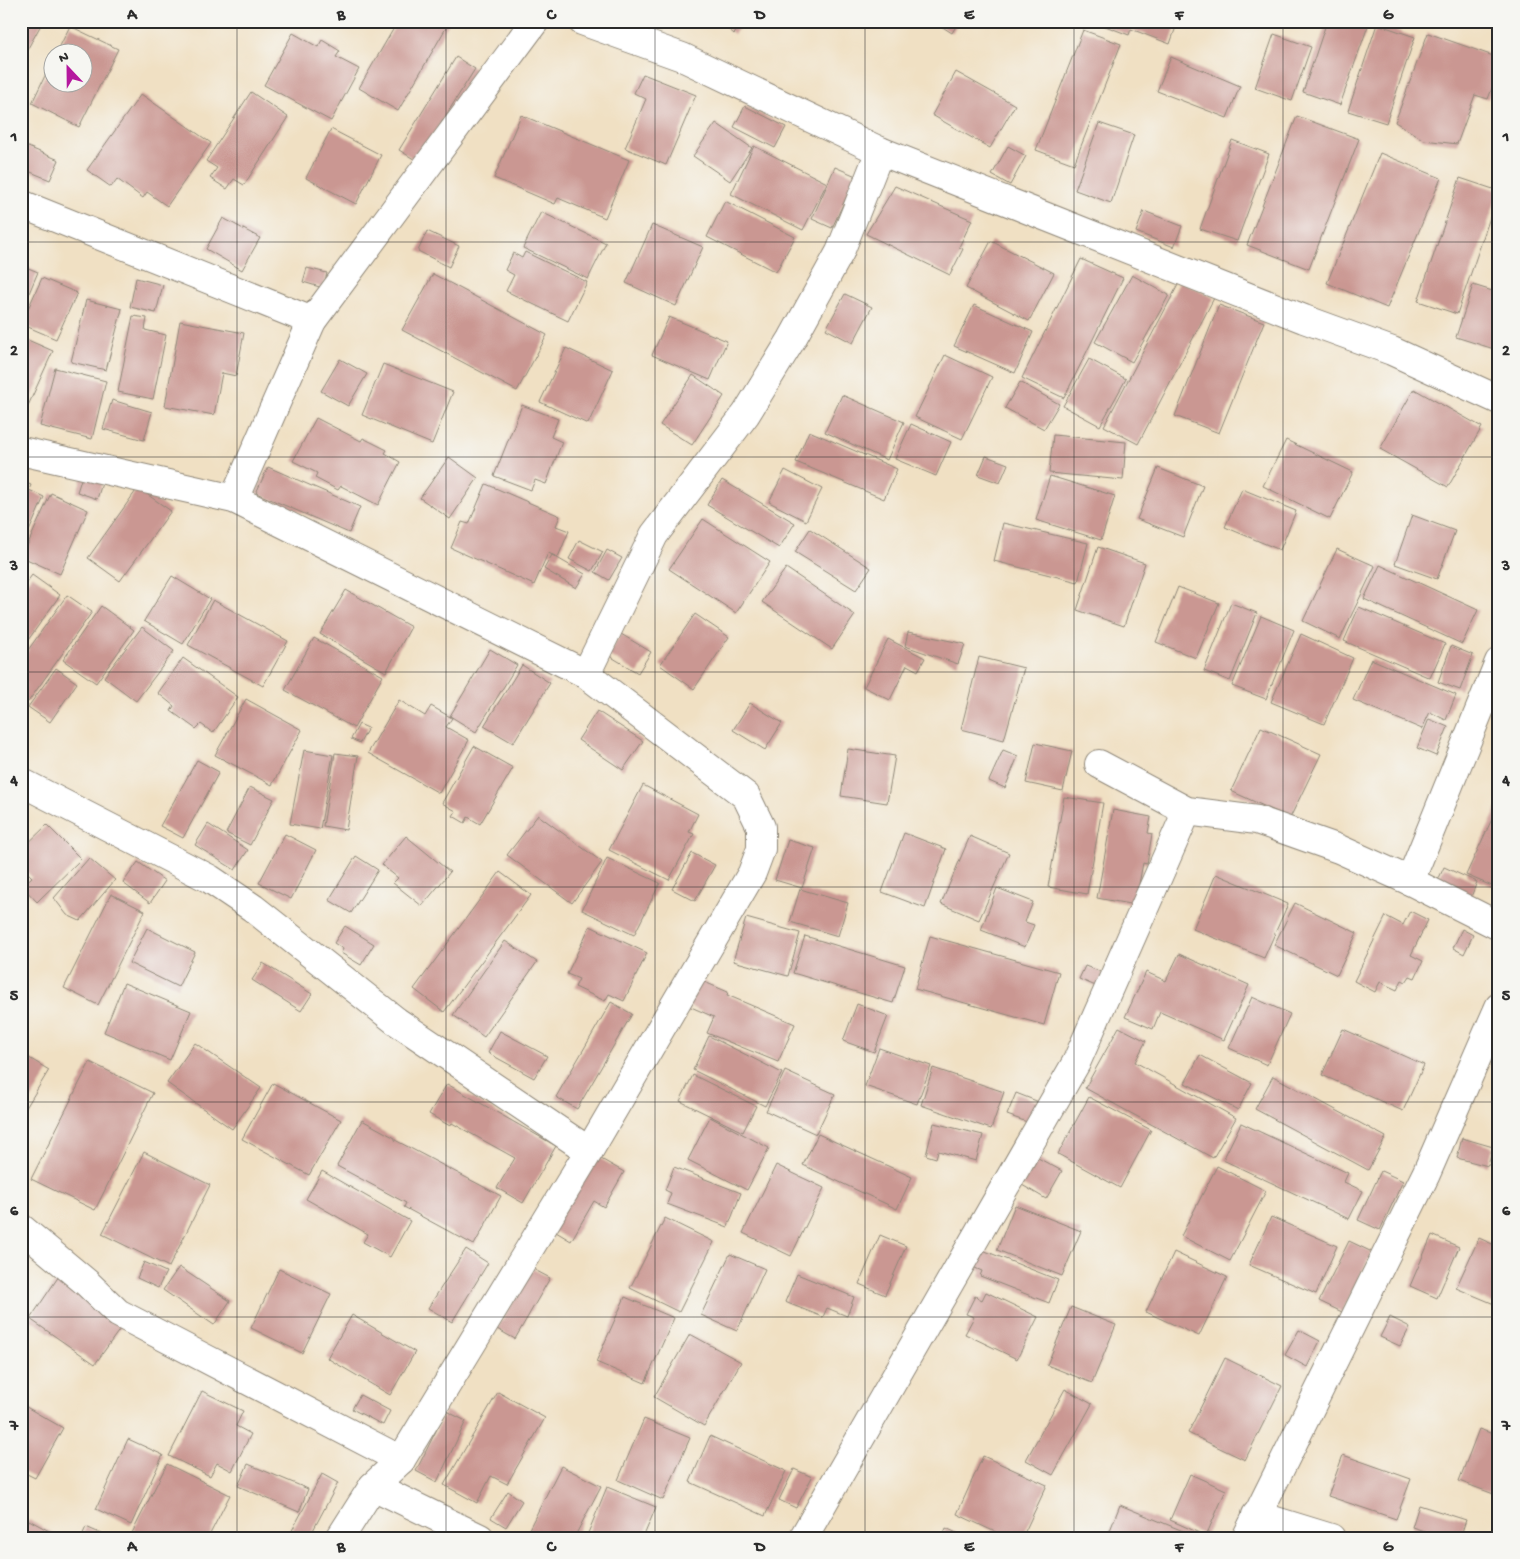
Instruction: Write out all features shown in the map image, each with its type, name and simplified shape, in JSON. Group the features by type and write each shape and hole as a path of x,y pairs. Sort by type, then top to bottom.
{"street":[{"path":"234,499 312,321 535,21"},
{"path":"582,21 682,57 880,151 1392,351 1499,400"},
{"path":"586,674 654,535 746,414 792,339 840,252 880,151"},
{"path":"21,204 312,321"},
{"path":"21,451 234,499 586,674 746,796 761,827 762,850 752,873 589,1152 401,1460 373,1486 340,1538"},
{"path":"1410,881 1499,662"},
{"path":"1099,764 1187,812 1257,820 1339,849 1410,881 1499,926"},
{"path":"21,782 210,879 253,908 396,1021 589,1152"},
{"path":"803,1538 1076,1063 1187,812"},
{"path":"1331,1538 1251,1526 1426,1174 1499,1007"},
{"path":"21,1228 87,1283 118,1312 401,1460"},
{"path":"373,1486 480,1538"}],"building":[{"path":"21,21 43,21 21,61"},
{"path":"398,21 450,21 398,111 359,88"},
{"path":"719,21 745,21 734,34"},
{"path":"933,21 959,21 952,33"},
{"path":"1092,21 1178,21 1170,44 1131,29 1129,35"},
{"path":"1327,21 1365,21 1369,23 1340,105 1303,92"},
{"path":"1377,24 1415,37 1386,123 1348,111"},
{"path":"70,26 118,49 79,127 32,103 42,82 42,92 92,92 92,42 62,42"},
{"path":"1083,30 1121,44 1074,164 1036,150"},
{"path":"293,33 318,47 322,40 340,51 336,57 359,69 331,121 264,85"},
{"path":"1428,33 1499,58 1499,70 1488,99 1475,95 1457,144 1424,140 1395,122"},
{"path":"1274,34 1311,47 1292,101 1255,88"},
{"path":"456,57 475,69 417,161 399,150"},
{"path":"1171,57 1240,86 1227,118 1157,91"},
{"path":"956,72 1015,105 990,148 932,115"},
{"path":"643,74 696,95 666,165 625,148 646,99 634,93"},
{"path":"251,92 288,117 244,185 234,179 227,189 210,178 217,168 206,161"},
{"path":"141,94 211,143 167,206 147,192 143,198 117,179 111,187 87,170"},
{"path":"745,106 786,127 775,148 734,127"},
{"path":"521,115 629,160 605,218 558,198 555,204 494,178"},
{"path":"1297,116 1359,139 1309,269 1247,245"},
{"path":"716,123 752,148 730,181 693,156"},
{"path":"1099,123 1134,135 1111,203 1075,190"},
{"path":"331,129 381,155 356,204 306,178"},
{"path":"1232,140 1269,154 1237,241 1200,229"},
{"path":"21,144 59,160 50,180 21,168"},
{"path":"754,146 827,183 803,230 731,194"},
{"path":"1008,146 1026,156 1010,185 992,175"},
{"path":"1380,153 1441,178 1387,308 1327,283"},
{"path":"835,167 856,176 832,228 812,219"},
{"path":"1460,178 1499,191 1457,314 1418,301"},
{"path":"895,186 972,220 959,247 963,249 950,275 866,234"},
{"path":"725,201 795,237 776,272 707,237"},
{"path":"1144,211 1182,226 1174,247 1136,232"},
{"path":"541,212 606,243 588,279 523,248"},
{"path":"223,218 260,238 242,270 206,249"},
{"path":"652,225 703,247 676,306 626,283"},
{"path":"427,231 459,246 449,267 418,251"},
{"path":"991,241 1054,273 1029,321 966,288"},
{"path":"525,252 587,282 568,321 506,291 514,275 505,270 513,253 522,258"},
{"path":"1081,259 1123,278 1064,398 1022,378"},
{"path":"21,265 38,272 21,312"},
{"path":"307,268 327,273 323,288 303,282"},
{"path":"433,274 547,335 517,391 402,330"},
{"path":"1132,275 1169,295 1132,362 1095,342"},
{"path":"42,278 77,293 56,339 21,324"},
{"path":"136,278 163,285 156,313 130,307"},
{"path":"1180,281 1214,298 1138,444 1104,426"},
{"path":"1473,285 1499,293 1499,336 1494,349 1456,337"},
{"path":"845,294 872,307 853,343 826,329"},
{"path":"86,300 122,309 106,370 71,362"},
{"path":"974,305 1033,332 1015,373 954,346"},
{"path":"1219,305 1264,322 1219,433 1175,416"},
{"path":"133,316 147,318 145,330 166,335 153,399 118,392"},
{"path":"669,317 727,341 710,380 652,355"},
{"path":"180,321 244,333 236,376 222,373 214,415 165,406"},
{"path":"21,337 53,351 21,421"},
{"path":"566,348 613,370 588,424 540,402"},
{"path":"945,355 992,377 962,439 915,417"},
{"path":"340,359 367,374 348,406 321,391"},
{"path":"1089,359 1126,379 1100,426 1063,406"},
{"path":"383,364 453,392 432,444 362,415"},
{"path":"55,368 106,381 92,439 40,426"},
{"path":"693,375 724,396 692,445 660,425"},
{"path":"1020,382 1059,404 1044,429 1005,408"},
{"path":"1414,389 1482,427 1448,487 1380,449"},
{"path":"842,395 904,422 887,460 825,432"},
{"path":"112,400 152,412 144,440 103,429"},
{"path":"522,405 558,419 551,437 562,442 546,484 535,480 531,490 494,476"},
{"path":"316,418 361,441 363,438 387,450 385,453 400,462 378,505 341,486 338,490 315,478 317,473 293,461"},
{"path":"911,424 951,442 936,476 895,459"},
{"path":"809,431 897,469 884,499 796,462"},
{"path":"1053,435 1126,442 1123,480 1049,473"},
{"path":"1286,440 1353,472 1330,519 1263,486"},
{"path":"986,456 1008,464 1000,483 978,475"},
{"path":"449,457 478,478 450,519 420,498"},
{"path":"268,467 360,507 349,533 256,493"},
{"path":"1158,468 1203,486 1183,537 1137,519"},
{"path":"84,470 104,477 97,499 77,492"},
{"path":"785,470 822,489 806,521 769,502"},
{"path":"1050,476 1115,496 1101,540 1036,520"},
{"path":"722,480 795,523 779,548 707,505"},
{"path":"21,481 31,485 29,490 44,497 23,545 21,544"},
{"path":"486,484 560,516 556,526 569,531 558,557 548,553 534,585 451,548 462,522 469,524"},
{"path":"138,488 171,511 120,581 88,558"},
{"path":"1242,489 1296,511 1280,550 1225,527"},
{"path":"51,493 88,510 60,574 22,557"},
{"path":"1412,515 1455,531 1437,579 1395,564"},
{"path":"703,519 770,562 736,613 669,569"},
{"path":"1003,523 1088,543 1078,582 994,561"},
{"path":"810,529 871,568 856,590 795,552"},
{"path":"579,540 603,552 592,571 569,559"},
{"path":"1098,547 1145,563 1124,626 1077,610"},
{"path":"1337,549 1375,566 1340,639 1303,621"},
{"path":"607,550 622,558 609,580 595,572"},
{"path":"552,555 585,574 576,588 544,569"},
{"path":"1380,565 1478,610 1462,644 1364,599"},
{"path":"786,568 855,615 832,649 762,602"},
{"path":"32,575 60,595 21,650 21,590"},
{"path":"172,576 210,599 183,644 144,621"},
{"path":"1178,587 1219,603 1196,658 1156,642"},
{"path":"346,590 411,627 386,672 320,634"},
{"path":"67,595 92,612 28,702 21,697 21,660"},
{"path":"213,600 288,641 263,686 188,645"},
{"path":"1231,603 1257,613 1230,681 1204,671"},
{"path":"101,606 134,630 96,683 63,660"},
{"path":"1359,607 1445,644 1430,678 1344,641"},
{"path":"695,614 729,637 694,689 660,665"},
{"path":"1261,616 1294,630 1266,699 1232,686"},
{"path":"142,627 174,651 136,701 104,677"},
{"path":"908,632 965,644 958,664 905,646"},
{"path":"621,634 651,652 638,673 608,655"},
{"path":"1301,634 1353,658 1324,724 1271,702"},
{"path":"314,638 383,676 354,728 285,690"},
{"path":"888,639 925,658 918,671 907,665 890,700 864,687"},
{"path":"1451,646 1473,655 1460,690 1438,682"},
{"path":"490,649 517,665 476,732 450,716"},
{"path":"979,657 1024,668 1004,740 961,729"},
{"path":"183,658 238,697 213,733 201,724 196,729 171,711 174,706 158,693"},
{"path":"1371,659 1456,695 1446,720 1430,712 1422,729 1353,700"},
{"path":"522,665 550,683 513,743 484,726"},
{"path":"56,668 77,683 50,722 28,707"},
{"path":"246,699 302,730 272,785 215,755"},
{"path":"399,700 425,716 431,706 452,718 446,727 469,740 439,793 368,753"},
{"path":"750,703 782,723 765,750 733,730"},
{"path":"597,711 643,741 623,770 578,740"},
{"path":"1429,719 1448,727 1436,756 1417,748"},
{"path":"359,724 368,728 360,743 351,739"},
{"path":"1261,727 1321,754 1290,818 1231,791"},
{"path":"1035,743 1072,751 1063,791 1026,783"},
{"path":"474,746 513,768 480,824 468,817 465,823 453,816 456,811 442,803"},
{"path":"848,749 895,756 887,803 841,796"},
{"path":"304,750 333,755 320,829 290,824"},
{"path":"1003,750 1018,756 1005,788 989,781"},
{"path":"335,753 358,756 346,830 323,826"},
{"path":"197,760 219,772 183,838 160,826"},
{"path":"643,785 698,814 689,832 694,834 669,880 609,850"},
{"path":"250,787 274,799 250,845 226,833"},
{"path":"1064,797 1103,803 1087,894 1048,887"},
{"path":"1499,804 1499,889 1466,875"},
{"path":"1113,810 1151,817 1148,833 1152,834 1147,864 1143,863 1135,905 1097,898"},
{"path":"538,815 602,862 572,903 507,855"},
{"path":"208,824 248,850 235,870 195,845"},
{"path":"47,825 81,859 37,902 22,886 32,877 21,866 21,850"},
{"path":"904,833 946,849 925,908 882,892"},
{"path":"285,834 316,850 291,899 259,883"},
{"path":"406,836 450,872 422,906 393,883 398,878 382,865"},
{"path":"970,836 1009,853 979,920 941,904"},
{"path":"788,840 815,848 802,888 775,880"},
{"path":"692,853 715,865 695,901 672,889"},
{"path":"356,856 378,870 351,913 329,900"},
{"path":"89,858 115,880 80,921 67,915 54,898"},
{"path":"607,858 660,883 634,935 582,910"},
{"path":"138,862 165,881 150,903 123,883"},
{"path":"1444,867 1477,882 1469,902 1435,887"},
{"path":"500,872 531,895 444,1012 414,989"},
{"path":"1216,874 1288,904 1264,958 1193,929"},
{"path":"997,888 1033,902 1025,922 1034,925 1025,947 981,930"},
{"path":"800,889 848,903 838,936 790,922"},
{"path":"111,894 145,911 98,1005 64,988"},
{"path":"1295,903 1357,933 1337,975 1274,945"},
{"path":"1410,911 1428,920 1411,955 1423,961 1415,978 1410,976 1406,982 1402,980 1397,990 1380,982 1375,992 1354,981 1386,916 1403,925"},
{"path":"746,918 800,933 788,976 733,961"},
{"path":"345,926 374,944 361,965 341,953 343,949 334,943"},
{"path":"590,926 647,953 624,1001 609,994 605,1001 575,987 579,979 567,974"},
{"path":"147,928 195,952 178,987 129,963"},
{"path":"1462,929 1473,935 1464,954 1453,948"},
{"path":"805,936 905,966 893,1003 793,973"},
{"path":"930,936 1059,972 1044,1025 915,989"},
{"path":"505,941 537,962 484,1037 453,1015"},
{"path":"1179,954 1249,985 1224,1040 1160,1012 1153,1029 1125,1017 1146,972 1166,981"},
{"path":"263,963 312,994 301,1011 252,980"},
{"path":"1085,966 1104,973 1098,987 1079,979"},
{"path":"695,978 728,992 727,995 795,1024 778,1062 707,1033 714,1017 684,1004"},
{"path":"124,983 191,1011 170,1060 104,1032"},
{"path":"1252,997 1290,1014 1267,1065 1229,1048"},
{"path":"611,1002 632,1014 577,1109 556,1097"},
{"path":"857,1004 888,1016 874,1052 843,1041"},
{"path":"1119,1027 1146,1041 1135,1062 1236,1118 1213,1158 1085,1088"},
{"path":"1343,1029 1424,1065 1403,1111 1322,1075"},
{"path":"500,1031 547,1056 534,1078 488,1053"},
{"path":"709,1036 782,1073 765,1106 693,1070"},
{"path":"195,1043 261,1088 232,1129 167,1083"},
{"path":"879,1048 931,1066 917,1104 865,1086"},
{"path":"21,1053 49,1070 21,1116"},
{"path":"1200,1055 1252,1083 1238,1110 1185,1083"},
{"path":"90,1062 153,1093 95,1210 31,1179"},
{"path":"933,1068 1004,1092 991,1129 921,1105"},
{"path":"785,1071 835,1094 816,1134 766,1111"},
{"path":"693,1075 756,1106 743,1132 680,1101"},
{"path":"1273,1076 1386,1137 1368,1170 1255,1109"},
{"path":"273,1083 341,1120 309,1175 242,1139"},
{"path":"447,1084 556,1146 523,1203 497,1188 515,1158 452,1123 450,1126 429,1114"},
{"path":"1016,1093 1039,1102 1030,1123 1007,1115"},
{"path":"1089,1097 1151,1130 1120,1188 1058,1154"},
{"path":"710,1117 769,1148 747,1190 688,1160"},
{"path":"362,1120 395,1138 395,1140 501,1196 474,1245 404,1207 406,1203 337,1166"},
{"path":"934,1123 983,1135 976,1161 938,1151 936,1158 926,1155"},
{"path":"1241,1123 1348,1173 1344,1182 1363,1191 1349,1219 1223,1160"},
{"path":"818,1134 912,1177 897,1209 803,1165"},
{"path":"1462,1138 1493,1147 1488,1166 1457,1158"},
{"path":"144,1152 210,1185 169,1267 102,1234"},
{"path":"594,1155 624,1172 604,1207 594,1201 571,1241 551,1229"},
{"path":"1038,1158 1062,1171 1046,1199 1022,1185"},
{"path":"776,1165 824,1188 791,1256 743,1233"},
{"path":"1217,1166 1266,1191 1230,1261 1181,1236"},
{"path":"674,1167 741,1193 728,1227 667,1204 671,1193 665,1190"},
{"path":"322,1171 410,1221 390,1257 363,1242 368,1234 306,1199"},
{"path":"1381,1171 1403,1181 1380,1230 1358,1220"},
{"path":"1015,1205 1081,1231 1062,1276 997,1250"},
{"path":"1271,1217 1337,1246 1316,1294 1249,1265"},
{"path":"665,1218 714,1242 679,1312 630,1288"},
{"path":"880,1235 906,1246 885,1295 859,1284"},
{"path":"1432,1235 1459,1247 1437,1298 1410,1286"},
{"path":"1479,1238 1499,1247 1499,1306 1456,1288"},
{"path":"1349,1241 1372,1252 1342,1312 1319,1301"},
{"path":"975,1247 1058,1280 1049,1303 980,1276 982,1271 968,1265"},
{"path":"466,1249 488,1263 452,1322 428,1308"},
{"path":"1174,1252 1227,1277 1199,1336 1146,1312"},
{"path":"730,1254 765,1269 737,1331 701,1315"},
{"path":"144,1262 166,1272 158,1288 137,1278"},
{"path":"179,1267 230,1301 214,1325 163,1290"},
{"path":"279,1269 331,1294 302,1353 251,1328"},
{"path":"533,1269 550,1278 515,1339 497,1329"},
{"path":"797,1274 854,1297 847,1316 827,1308 823,1317 785,1302"},
{"path":"59,1276 125,1322 95,1364 30,1319"},
{"path":"986,1292 1038,1317 1017,1359 965,1334 974,1317 966,1314 975,1296 982,1300"},
{"path":"625,1297 674,1318 645,1383 596,1362"},
{"path":"1071,1307 1116,1325 1092,1383 1047,1365"},
{"path":"352,1315 415,1352 390,1395 327,1358"},
{"path":"1390,1317 1410,1327 1400,1346 1380,1337"},
{"path":"1299,1330 1320,1341 1307,1367 1285,1355"},
{"path":"690,1334 741,1362 704,1426 654,1397"},
{"path":"1225,1358 1282,1386 1245,1460 1188,1433"},
{"path":"1065,1389 1092,1404 1053,1475 1026,1460"},
{"path":"202,1391 243,1411 236,1426 251,1434 232,1471 217,1463 210,1476 169,1456"},
{"path":"498,1392 545,1418 507,1484 491,1476 477,1503 444,1485"},
{"path":"360,1395 390,1411 383,1425 352,1409"},
{"path":"21,1404 63,1428 35,1478 21,1471"},
{"path":"446,1411 466,1421 437,1482 416,1471"},
{"path":"644,1419 690,1438 663,1500 618,1480"},
{"path":"1479,1429 1499,1436 1499,1496 1459,1481"},
{"path":"710,1436 786,1471 765,1516 690,1482"},
{"path":"128,1439 163,1455 131,1525 96,1509"},
{"path":"1343,1455 1411,1479 1396,1519 1328,1496"},
{"path":"983,1456 1047,1485 1022,1538 1008,1538 957,1514"},
{"path":"167,1464 230,1495 208,1538 137,1538 131,1535"},
{"path":"248,1464 308,1489 299,1512 238,1486"},
{"path":"561,1466 601,1486 574,1538 541,1538 528,1531"},
{"path":"794,1469 812,1477 796,1508 779,1500"},
{"path":"322,1474 338,1483 309,1538 288,1538"},
{"path":"1190,1474 1226,1490 1206,1536 1170,1520"},
{"path":"607,1487 656,1507 643,1538 586,1538"},
{"path":"508,1491 522,1501 506,1527 491,1518"},
{"path":"1120,1505 1200,1538 1107,1538"},
{"path":"1419,1505 1466,1520 1460,1538 1445,1538 1412,1527"},
{"path":"29,1520 62,1538 21,1538 21,1532"},
{"path":"86,1527 111,1538 81,1538"},
{"path":"946,1528 963,1536 962,1538 942,1538"}]}
